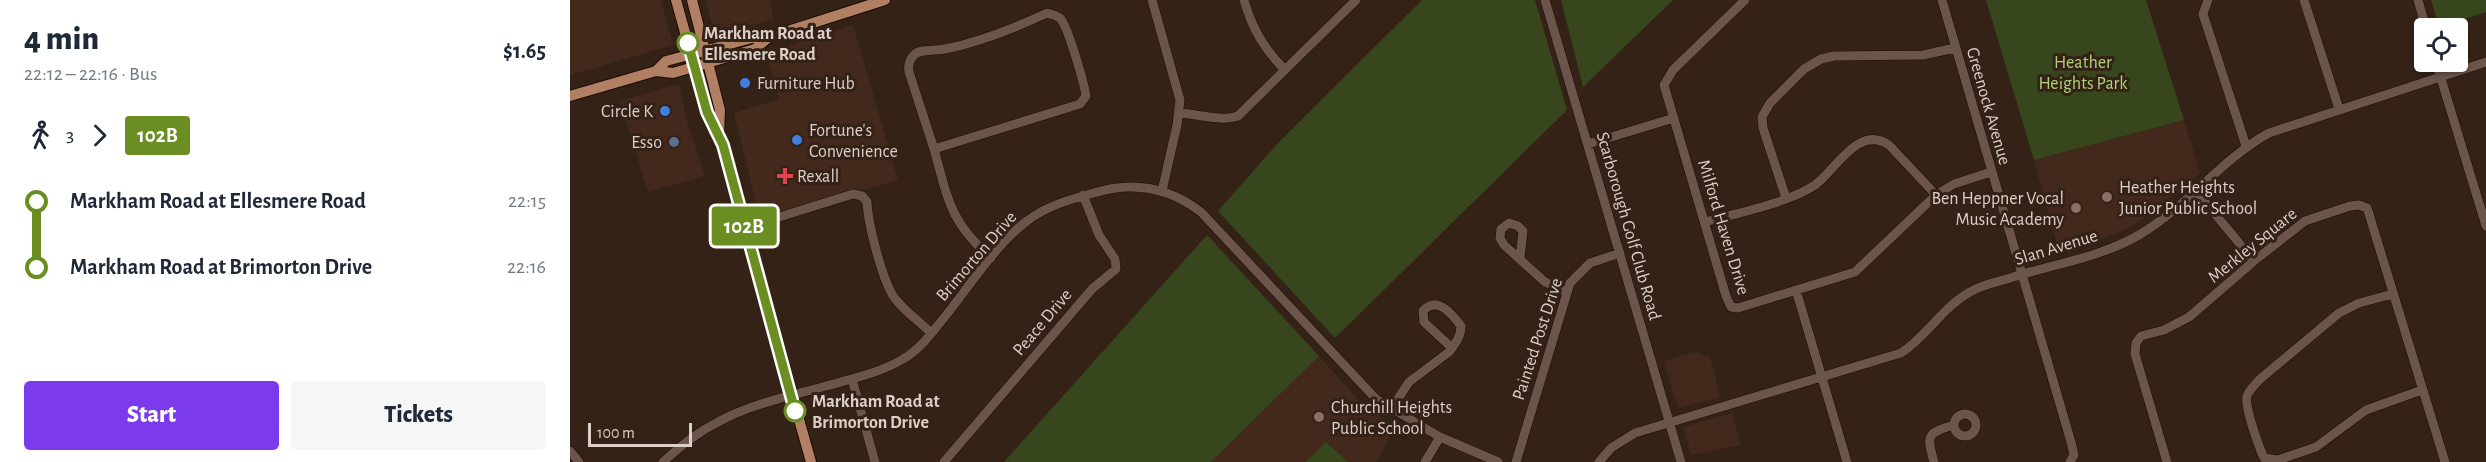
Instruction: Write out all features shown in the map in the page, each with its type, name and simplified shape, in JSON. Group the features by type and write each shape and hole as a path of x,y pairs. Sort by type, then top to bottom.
{"main road":[{"path":"676,0 707,112 719,137 790,396 811,462"},
{"path":"692,0 720,110 719,137"},
{"path":"656,71 666,61 752,38 769,37 885,0"},
{"path":"570,96 656,71 673,73 755,49 769,37"}],"street":[{"path":"1152,0 1179,92 1179,113 1162,190"},
{"path":"1244,0 1249,18 1264,47 1285,70"},
{"path":"1179,113 1205,115 1225,120 1238,116 1356,0"},
{"name":"Scarborough Golf Club Road","path":"1545,0 1680,462"},
{"name":"Milford Haven Drive","path":"1745,0 1668,76 1664,85 1725,296 1731,307 1738,308 1855,272 1936,195 1954,184 1991,172"},
{"name":"Greenock Avenue","path":"1942,0 2072,442 2074,455 2070,462"},
{"path":"2208,0 2203,14 2247,146"},
{"path":"2304,0 2339,109"},
{"path":"2418,0 2423,18"},
{"path":"934,149 1080,104 1086,96 1084,84 1065,25 1059,17 1047,13 1004,32 947,49 922,51 912,56 909,63 909,72 948,198 958,221 975,245 991,258"},
{"path":"1786,198 1763,128 1762,117 1770,103 1804,69 1826,57 1923,55 1955,48"},
{"name":"Slan Avenue","path":"1599,462 1611,448 1623,439 1901,352 1919,339 1969,292 2021,274 2105,250 2131,239 2154,225 2247,146 2268,133 2486,62"},
{"path":"2439,72 2486,226"},
{"path":"1588,144 1674,118"},
{"path":"1705,222 1803,193 1815,185 1855,145 1868,140 1879,140 1889,145 1936,195"},
{"name":"Brimorton Drive","path":"663,462 678,448 719,421 790,396 852,379 905,358 932,333 991,258 1027,220 1054,205 1083,195 1140,186 1162,190 1180,198 1201,212 1364,388 1382,403 1440,437 1498,462"},
{"path":"2196,190 2254,261"},
{"path":"744,228 853,194 862,196 867,202 868,217 888,285 895,300 932,333"},
{"name":"Peace Drive","path":"944,462 1092,289 1116,269 1115,259 1099,235 1083,195"},
{"name":"Merkley Square","path":"2167,462 2135,354 2136,343 2141,336 2164,330 2189,317 2305,221 2341,208 2359,205 2367,208 2445,462"},
{"name":"Painted Post Drive","path":"1516,462 1566,292 1575,276 1590,263 1620,253"},
{"path":"1520,258 1545,282 1566,292"},
{"path":"1796,290 1847,462"},
{"path":"2393,294 2359,303 2339,313 2259,380 2247,395 2247,405 2264,458 2278,460 2316,447 2375,405 2422,390"},
{"path":"1392,408 1409,382 1452,348 1461,332 1459,323 1444,307 1436,304 1428,306 1423,311 1424,322 1452,348"},
{"path":"852,379 875,462"},
{"path":"1934,462 1929,437 1933,432 1954,425"},
{"path":"1425,462 1440,437"},
{"path":"570,451 579,462"}],"shaded area":[{"path":"570,0 661,0 673,45 570,75"},
{"path":"705,0 769,0 774,19 715,35"},
{"path":"853,25 898,180 760,220 734,113 779,99 766,53"},
{"path":"679,84 686,118 705,176 648,192 620,101"},
{"name":"Heather Heights Junior Public School","path":"2184,120 2200,173 2139,222 2116,234 2059,252 2034,160"},
{"path":"1694,352 1710,357 1720,397 1678,408 1664,361"},
{"name":"Churchill Heights Public School","path":"1319,356 1364,406 1396,427 1376,462 1211,462"},
{"path":"1732,413 1741,445 1691,455 1684,427"}],"green space":[{"path":"1422,0 1535,0 1567,110 1335,338 1218,211 1277,144"},
{"path":"1561,0 1673,0 1583,87"},
{"name":"Heather Heights Park","path":"1986,0 2146,0 2184,120 2034,160"},
{"path":"2431,0 2486,0 2486,12 2467,18 2436,18"},
{"path":"1207,235 1319,356 1211,462 1004,462"},
{"path":"1326,442 1348,462 1305,462"}],"bus line":[{"name":"102B","path":"688,43 707,112 723,145 795,411"}],"place":[{"name":"Markham Road at Ellesmere Road","path":"688,43"},
{"name":"Furniture Hub","path":"745,83"},
{"name":"Circle K","path":"665,111"},
{"name":"Fortune's Convenience","path":"797,140"},
{"name":"Esso","path":"674,142"},
{"name":"Rexall","path":"785,176"},
{"name":"Heather Heights Junior Public School","path":"2107,197"},
{"name":"Ben Heppner Vocal Music Academy","path":"2076,208"},
{"name":"Markham Road at Brimorton Drive","path":"795,411"},
{"name":"Churchill Heights Public School","path":"1319,417"}]}
